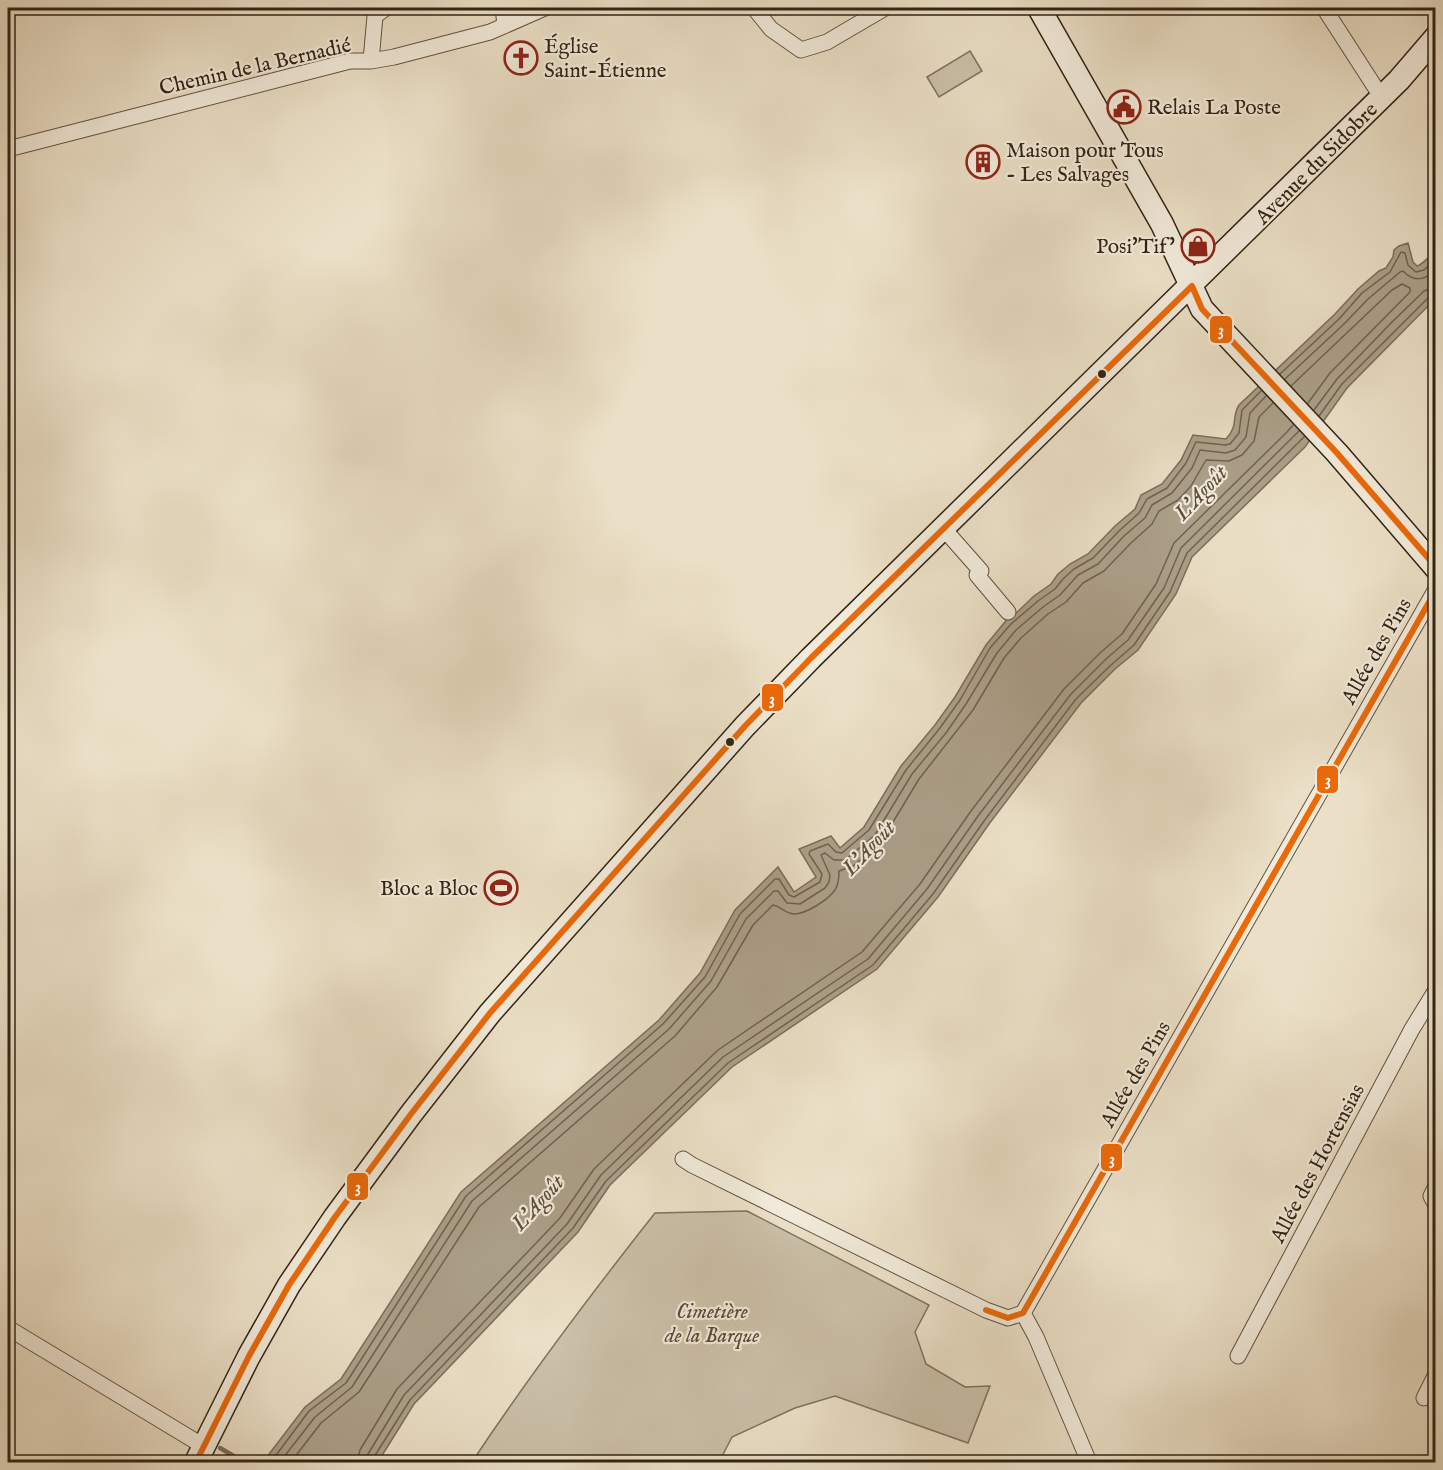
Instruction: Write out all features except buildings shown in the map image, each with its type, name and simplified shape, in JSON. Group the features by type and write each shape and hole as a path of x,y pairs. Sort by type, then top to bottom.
{"main road":[{"path":"1040,8 1162,224 1202,309 1242,349 1337,453 1436,568"},
{"name":"Avenue du Sidobre","path":"201,1455 249,1356 289,1285 334,1217 490,1013 745,726 943,528 1382,98 1436,38"}],"street":[{"path":"370,61 375,16 386,8"},
{"path":"503,8 505,25"},
{"name":"Chemin de la Bernadié","path":"8,149 350,61 370,61 490,32 545,8"},
{"path":"754,8 771,29 801,50 827,42 885,8"},
{"path":"1324,8 1382,98"},
{"path":"943,528 981,571 977,575 1008,612"},
{"name":"Allée des Pins","path":"1023,1313 1436,589"},
{"name":"Allée des Hortensias","path":"1238,1356 1407,1039 1436,990"},
{"path":"683,1159 986,1310 1008,1318 1023,1313 1036,1337 1089,1462"},
{"path":"1436,1186 1431,1196 1436,1205"},
{"path":"8,1328 201,1455"},
{"path":"1424,1398 1436,1374"}],"green space":[{"path":"970,51 982,71 939,97 927,77"},
{"name":"Cimetière de la Barque","path":"747,1211 929,1305 915,1332 926,1364 965,1387 990,1386 968,1443 835,1396 795,1408 732,1437 719,1462 472,1462 561,1336 655,1213"}],"water":[{"name":"L'Agoût","path":"1408,243 1413,262 1417,266 1435,253 1435,299 1347,388 1305,447 1192,557 1176,594 1138,650 1081,703 989,824 938,897 877,969 732,1067 610,1185 578,1232 414,1404 378,1462 263,1462 305,1407 341,1379 461,1192 659,1020 700,973 735,910 778,867 794,892 816,877 799,849 831,836 840,848 864,827 901,766 935,725 955,697 986,645 1009,617 1012,617 1034,596 1051,584 1058,574 1070,564 1088,554 1135,509 1141,495 1162,484 1181,460 1193,435 1226,439 1234,426 1235,414 1239,405 1335,314 1358,289 1379,271 1386,268 1393,257 1394,250"}],"waterway":[{"path":"220,1448 244,1462"}],"transit line":[{"name":"3","path":"196,1462 249,1356 289,1285 335,1217 411,1114 490,1013 745,726 811,658 1192,286 1202,309 1337,453 1436,567"},
{"name":"3","path":"986,1310 1008,1318 1023,1313 1436,590"}],"place":[{"name":"Église Saint-Étienne","path":"521,58"},
{"name":"Relais La Poste","path":"1124,107"},
{"name":"Maison pour Tous - Les Salvages","path":"983,162"},
{"name":"Posi'Tif'","path":"1198,246"},
{"name":"Bloc a Bloc","path":"501,888"}]}
